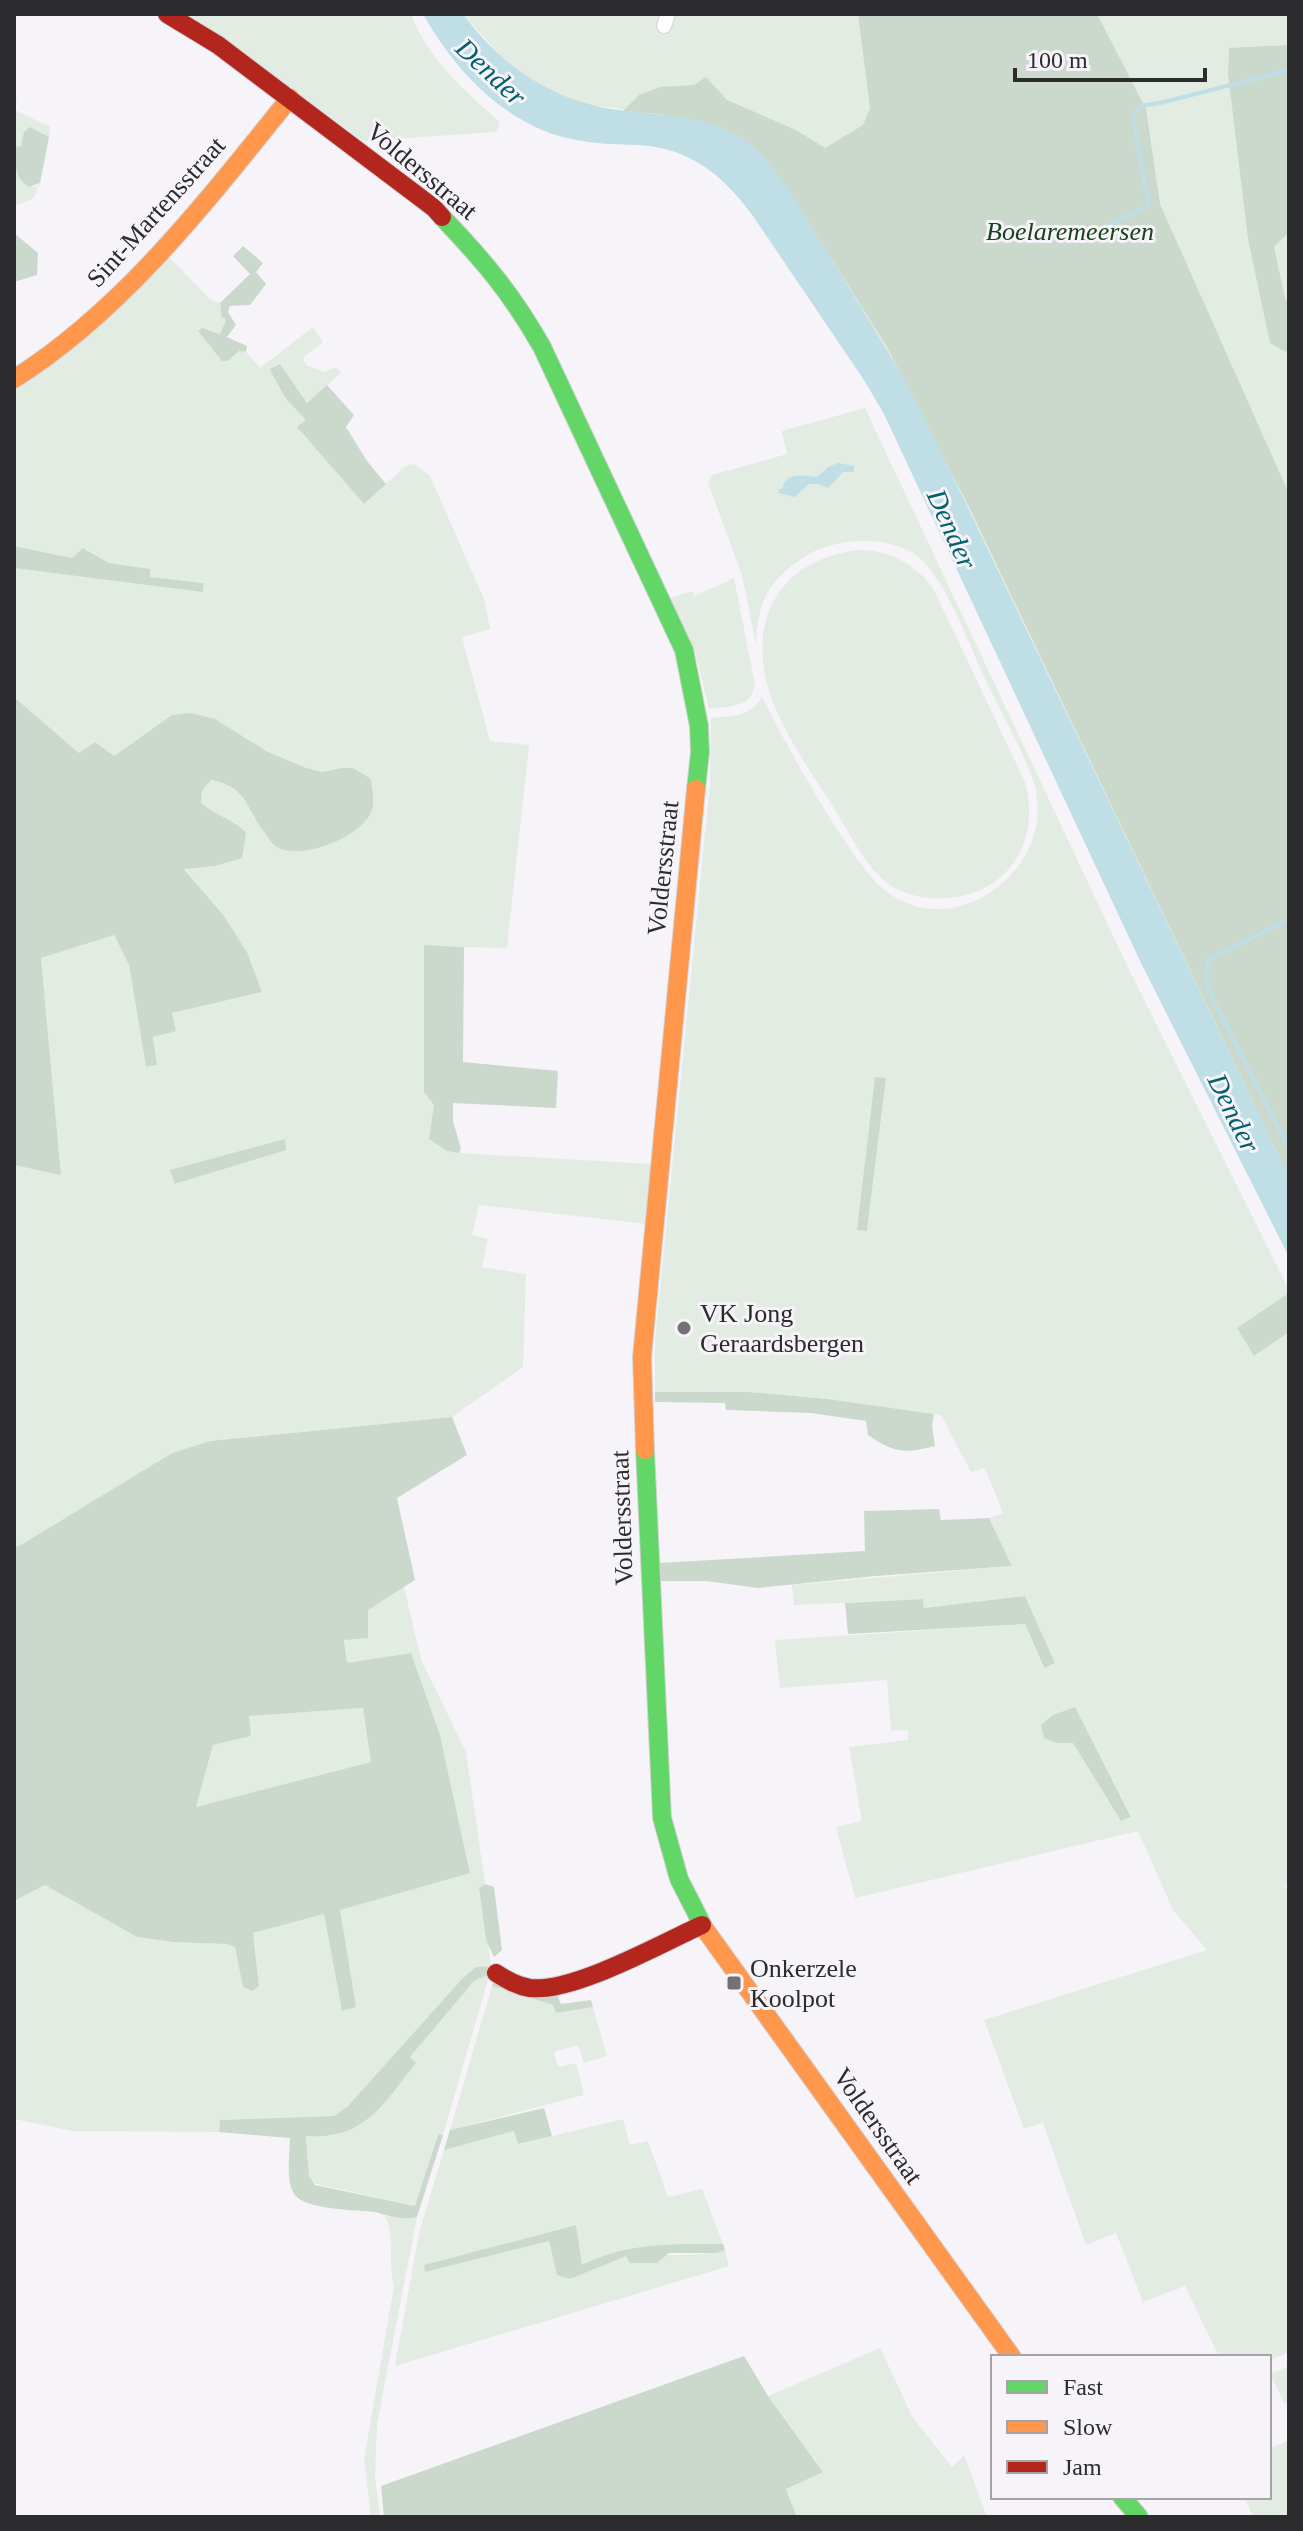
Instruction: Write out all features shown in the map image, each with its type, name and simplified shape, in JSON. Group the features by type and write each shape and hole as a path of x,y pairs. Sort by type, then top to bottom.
{"street":[{"name":"Voldersstraat","path":"167,14 218,45 434,208 493,271 542,347 677,636 695,688 700,752 642,1357 661,1806 679,1879 702,1925 1011,2355"},
{"name":"Sint-Martensstraat","path":"14,379 123,293 197,212 290,98"},
{"path":"496,1973 530,1988 559,1987 702,1925"},
{"path":"1124,2499 1139,2517"}],"green space":[{"path":"186,14 411,14 438,60 500,122 496,132 363,141"},
{"name":"Boelaremeersen","path":"463,14 1289,14 1289,1177 843,279 658,114 584,104 538,85 500,55"},
{"name":"Boelaremeersen","path":"858,14 1097,14 1146,109 1160,204 1289,494 1289,1177 970,509 887,347 794,199 771,168 703,123 623,111 639,95 660,87 694,85 706,77 727,100 796,130 825,148 863,125 870,108"},
{"path":"1289,45 1289,232 1274,247 1289,305 1289,354 1270,343 1248,239 1228,74 1229,48"},
{"path":"14,96 17,97 15,110 50,127 49,137 30,128 21,146 14,147"},
{"path":"30,127 49,137 40,183 29,187 18,175 14,147 21,146 24,132"},
{"path":"14,167 23,184 36,187 40,183 34,198 14,206"},
{"path":"14,233 38,253 37,275 14,282"},
{"path":"243,246 263,263 256,272 266,284 250,305 230,306 228,312 236,325 227,337 247,346 246,352 239,351 228,361 222,361 198,331 202,328 220,334 226,320 221,316 220,303 250,274 233,256"},
{"path":"167,255 211,300 220,303 221,316 226,320 220,334 207,329 228,361 239,351 246,352 260,368 313,327 323,342 303,358 306,365 324,372 336,367 341,373 307,403 280,364 271,369 286,399 306,420 297,427 364,504 405,466 414,464 430,476 484,599 490,629 462,637 490,741 529,745 507,948 424,946 434,1105 430,1139 447,1151 459,1153 651,1164 647,1224 479,1205 472,1235 488,1239 482,1267 526,1274 523,1367 452,1417 210,1441 172,1453 21,1546 14,1547 14,1165 61,1174 41,958 113,934 129,965 146,1067 157,1065 153,1037 172,1013 262,992 247,952 224,916 184,868 215,866 238,824 211,813 201,802 202,791 211,780 233,788 243,798 254,819 371,780 353,769 322,772 308,768 268,752 215,719 172,715 114,756 79,753 14,697 14,568 203,591 204,583 149,577 149,569 109,563 84,548 72,558 14,546 14,384","holes":["285,1150 176,1184 171,1171"]},
{"path":"280,364 307,403 327,385 354,415 346,427 386,484 364,504 297,427 306,420 286,399 270,369"},
{"path":"865,408 1123,957 1289,1290 1289,1293 1237,1328 1254,1356 1289,1332 1289,1880 1285,1888 1289,1891 1289,2352 1271,2360 1271,2355 1218,2355 1185,2286 1143,2302 1116,2233 1086,2245 1043,2123 1024,2129 984,2020 1207,1950 1173,1910 1138,1831 855,1898 836,1827 862,1821 849,1747 908,1740 908,1730 891,1731 887,1680 780,1688 775,1640 1025,1624 1043,1668 1055,1663 1025,1596 924,1608 923,1599 794,1605 792,1585 1012,1566 989,1518 1003,1513 985,1468 971,1472 941,1415 750,1392 655,1392 655,1340 710,783 711,718 746,712 762,697 819,800 862,866 890,894 918,907 947,909 974,901 999,886 1019,865 1033,839 1038,810 1029,768 960,622 934,574 914,554 900,547 867,541 834,545 806,556 783,574 768,593 759,616 756,645 742,575 708,483 712,475 787,454 782,431","holes":["1075,1708 1131,1817 1121,1821 1073,1743"]},
{"path":"14,546 72,558 83,548 109,563 150,569 150,577 204,583 203,592 14,568"},
{"path":"858,550 880,552 900,560 918,572 933,588 1025,782 1029,819 1020,853 994,882 968,894 939,899 910,894 897,889 877,874 801,756 773,702 762,648 765,624 774,602 787,583 806,567 829,556"},
{"path":"734,578 755,684 753,692 744,702 709,709 695,652 671,598 692,591 695,596"},
{"path":"14,697 79,753 95,742 114,756 172,715 190,713 215,719 268,752 307,768 322,772 353,768 371,779 373,795 372,810 357,829 315,849 288,851 273,844 233,788 211,780 202,791 201,802 246,833 242,858 215,866 184,869 224,916 247,952 262,992 172,1013 176,1031 153,1037 157,1065 146,1067 129,965 114,935 41,958 61,1175 14,1165"},
{"path":"424,945 464,947 463,1062 558,1071 556,1108 453,1103 453,1121 461,1149 459,1153 447,1151 429,1139 434,1105 424,1092"},
{"path":"875,1077 886,1078 867,1231 857,1230"},
{"path":"285,1139 286,1150 175,1184 170,1170"},
{"path":"1289,1293 1289,1332 1254,1356 1237,1328"},
{"path":"655,1392 750,1392 934,1414 935,1446 907,1451 893,1448 868,1435 866,1421 811,1413 726,1410 725,1403 655,1402"},
{"path":"452,1417 467,1455 397,1498 415,1580 368,1610 368,1638 344,1640 347,1663 411,1653 440,1735 470,1873 340,1910 356,2007 342,2011 324,1914 253,1933 259,1986 252,1991 243,1987 235,1947 137,1937 45,1885 14,1901 14,1547 172,1453 210,1441","holes":["363,1708 371,1762 196,1807 213,1745 251,1736 249,1716"]},
{"path":"939,1509 941,1520 989,1518 1012,1566 758,1588 706,1581 660,1581 659,1563 865,1551 864,1511"},
{"path":"404,1587 421,1659 466,1752 485,1884 479,1889 490,1966 485,1965 461,1980 348,2106 334,2116 220,2120 219,2132 73,2131 14,2119 14,1901 45,1885 137,1937 235,1947 238,1959 259,1986 253,1933 324,1914 342,2010 340,1910 470,1872 440,1735 411,1653 347,1664 344,1640 368,1610"},
{"path":"1025,1596 1055,1663 1044,1668 1025,1624 848,1634 845,1603 923,1599 924,1608"},
{"path":"1075,1707 1131,1817 1121,1821 1073,1743 1057,1743 1044,1738 1041,1725 1053,1715"},
{"path":"363,1708 372,1762 196,1807 213,1745 250,1736 249,1716"},
{"path":"485,1884 494,1887 502,1950 494,1957 486,1940 479,1888"},
{"path":"490,1966 490,1973 473,1982 410,2057 416,2063 370,2117 343,2132 306,2136 309,2176 315,2185 415,2206 438,2134 443,2135 417,2217 402,2218 310,2204 295,2195 290,2183 290,2138 219,2132 220,2120 334,2116 348,2106 461,1980 476,1967"},
{"path":"490,1973 443,2135 437,2134 416,2206 312,2183 306,2135 342,2133 370,2117 415,2063 410,2057 473,1982"},
{"path":"496,1977 556,1992 561,2004 591,2000 593,2007 556,2013 553,2005 492,1986"},
{"path":"492,1986 553,2005 556,2012 593,2007 607,2056 584,2063 578,2045 554,2052 558,2067 576,2063 584,2095 450,2130"},
{"path":"544,2108 552,2136 518,2144 514,2131 444,2150 450,2130"},
{"path":"623,2119 630,2145 648,2141 668,2197 702,2189 723,2244 632,2250 582,2266 575,2225 425,2265 425,2272 549,2240 557,2274 622,2257 704,2254 725,2250 729,2266 395,2366 419,2233 444,2150 514,2131 519,2144"},
{"path":"385,2216 417,2217 377,2424 375,2477 380,2517 371,2517 364,2460 394,2286 390,2231"},
{"path":"576,2225 582,2265 617,2252 651,2246 723,2244 725,2250 716,2253 669,2253 657,2263 630,2263 626,2256 570,2279 557,2275 549,2241 425,2272 424,2265"},
{"path":"880,2348 913,2418 952,2467 964,2455 987,2517 797,2517 786,2489 823,2471 768,2396"},
{"path":"744,2356 768,2396 823,2472 786,2489 797,2517 384,2517 381,2486"},
{"path":"1289,2366 1289,2401 1284,2403 1271,2374"},
{"path":"1289,2440 1289,2517 1253,2517 1246,2499 1271,2499 1271,2448"}],"water":[{"name":"Dender","path":"423,14 463,14 514,67 554,91 577,100 600,107 688,119 720,127 747,142 780,178 917,402 1289,1177 1289,1257 1141,963 884,414 753,216 717,176 673,151 572,139 540,129 519,118 481,90 465,73"},
{"path":"838,463 854,466 854,472 843,472 828,488 809,484 795,497 779,493 787,479 817,477"}],"waterway":[{"path":"1035,242 1097,231 1149,205 1133,119 1139,106 1289,70"},
{"path":"1289,919 1209,960 1206,980 1210,994 1289,1148"}],"traffic: fast":[{"path":"442,217 496,279 542,347 684,650 699,726 696,789"},
{"path":"645,1450 662,1818 679,1879 704,1928"},
{"path":"1124,2499 1139,2517"}],"traffic: slow":[{"path":"14,379 54,351 128,286 196,213 290,98"},
{"path":"645,1450 642,1357 696,789"},
{"path":"704,1928 1011,2355"}],"traffic: jam":[{"path":"167,14 218,45 442,217"},
{"path":"496,1973 516,1984 548,1988 616,1966 702,1925"}],"place":[{"name":"VK Jong Geraardsbergen","path":"684,1328"},
{"name":"Onkerzele Koolpot","path":"734,1983"}]}
